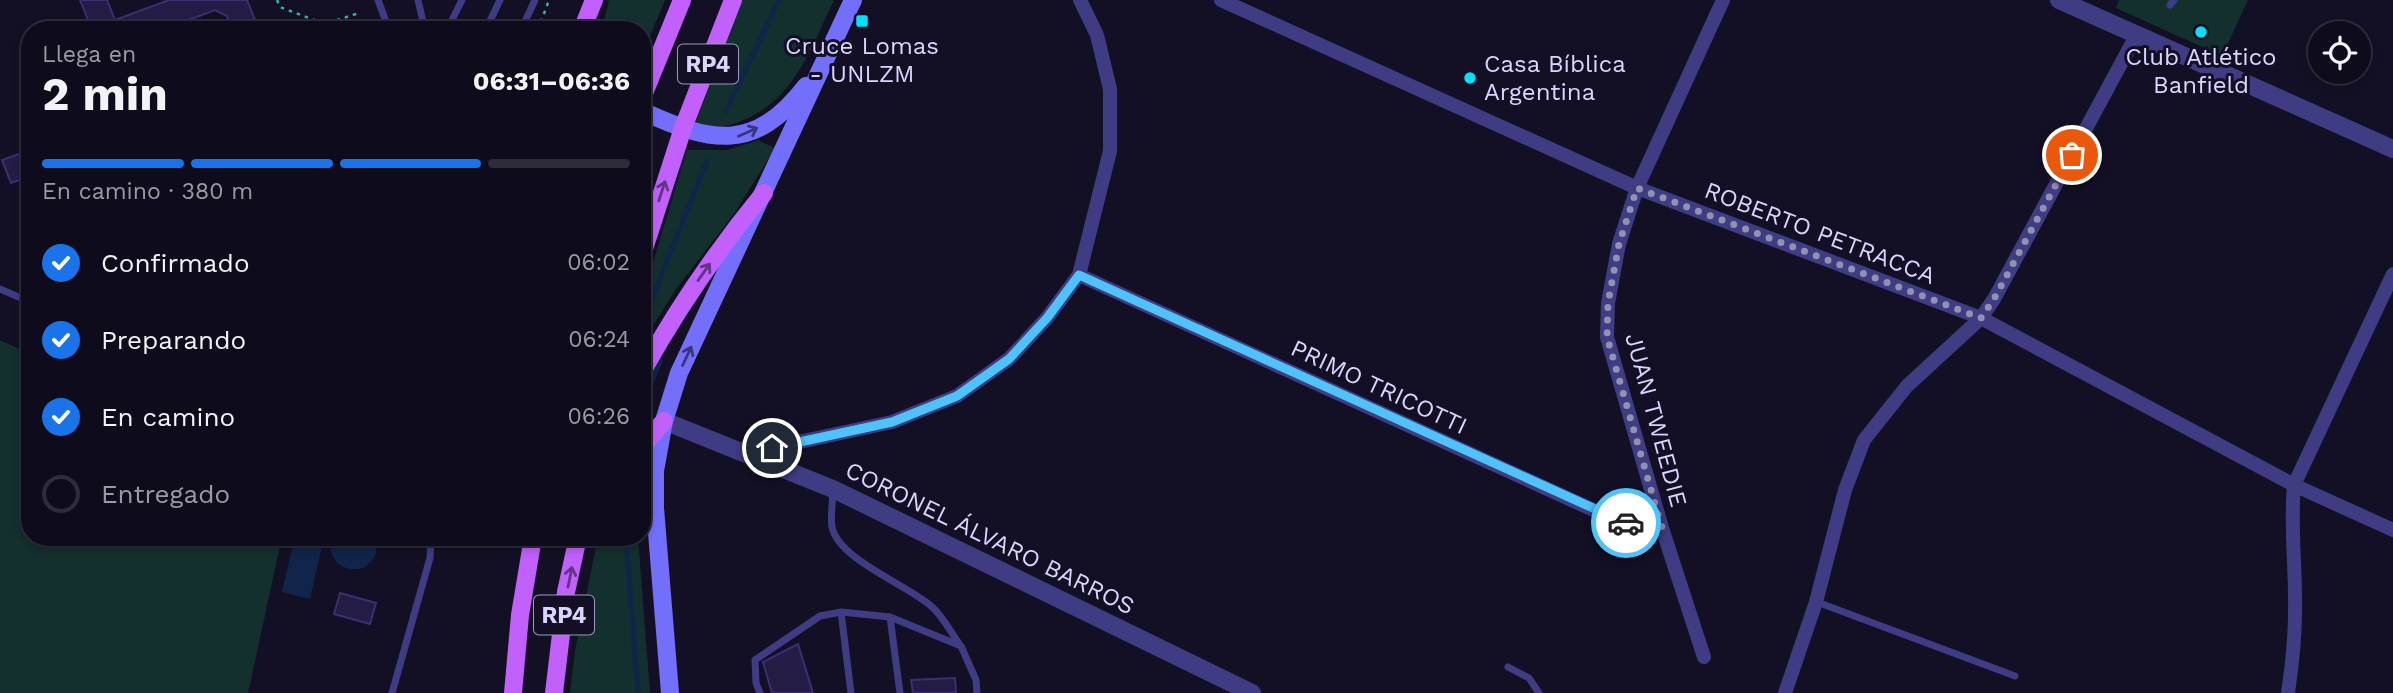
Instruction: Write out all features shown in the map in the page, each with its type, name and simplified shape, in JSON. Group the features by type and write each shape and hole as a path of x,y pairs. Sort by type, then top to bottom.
{"main road":[{"path":"586,21 594,0"},
{"path":"593,21 594,0"},
{"name":"RP4","path":"651,76 682,0"},
{"name":"RP4","path":"651,228 683,128 733,0"},
{"path":"670,693 655,508 655,471 664,421 679,373 853,0"},
{"path":"651,115 717,138 737,137 768,123 793,103 825,61"},
{"path":"651,356 702,275 764,193"},
{"path":"651,436 664,421"},
{"name":"RP4","path":"512,693 520,615 532,546"},
{"name":"RP4","path":"554,693 566,592 576,546"}],"street":[{"path":"748,453 892,422 957,396 1009,359 1047,318 1079,275 1110,151 1110,89 1097,35 1080,0"},
{"name":"ROBERTO PETRACCA","path":"1221,0 1637,188 1981,318 2294,485 2393,530"},
{"name":"JUAN TWEEDIE","path":"1703,657 1662,528 1607,337 1608,303 1619,244 1637,188 1723,0"},
{"path":"2059,0 2393,149"},
{"path":"1785,693 1816,602 1845,490 1864,440 1907,386 1981,318 1994,299 2137,34"},
{"path":"2288,693 2293,661 2295,611 2292,507 2294,485 2393,274"},
{"name":"PRIMO TRICOTTI","path":"1079,275 1622,523 1662,528"},
{"name":"CORONEL ÁLVARO BARROS","path":"664,421 833,489 1241,691"}],"lane":[{"path":"378,0 386,21"},
{"path":"418,0 423,21"},
{"path":"452,21 462,0"},
{"path":"490,21 500,0"},
{"path":"525,21 535,0"},
{"path":"0,289 21,298"},
{"path":"833,489 832,527 840,544 856,559 933,608 961,646 976,680 976,693"},
{"path":"392,693 430,558 431,546"},
{"path":"1816,602 2015,676"},
{"path":"760,693 756,683 755,660 820,616 841,612 890,617 961,646"},
{"path":"841,612 851,693"},
{"path":"890,617 900,693"},
{"path":"1508,667 1529,678 1539,693"}],"path":[{"path":"277,0 280,7 318,21"},
{"path":"541,21 549,0"},
{"path":"335,21 359,13"}],"green space":[{"path":"609,0 665,0 651,33 651,21 604,21"},
{"path":"742,0 834,0 802,66 781,94 768,106 731,125 710,127 695,124"},
{"name":"Club Atlético Banfield","path":"2119,0 2248,0 2222,56 2116,8"},
{"path":"758,140 775,148 734,214 676,289 651,329 651,269 687,150 728,150"},
{"path":"0,340 21,350 21,546 280,546 248,693 0,693"},
{"path":"596,546 639,546 650,693 570,693 575,651"}],"water":[{"path":"293,546 322,546 310,599 282,592"},
{"path":"331,546 376,546 375,555 363,568 348,569 342,566 333,558"}],"building":[{"path":"80,0 107,0 115,20 169,0 247,0 255,21 229,21 227,16 215,10 186,21 88,21"},
{"path":"21,153 21,179 11,183 2,160"},
{"path":"340,593 376,603 370,624 334,614"},
{"path":"798,644 813,693 772,693 763,662"},
{"path":"955,678 956,693 913,693 911,680"}],"waterway":[{"path":"726,111 779,0"},
{"path":"651,301 707,161"},
{"path":"651,383 660,361"},
{"path":"627,546 638,693"}],"way so far":[{"path":"1626,523 1662,528 1607,337 1608,303 1619,244 1637,188 1981,318 2072,155"}],"place":[{"name":"Cruce Lomas - UNLZM","path":"862,21"},
{"name":"Club Atlético Banfield","path":"2201,32"},
{"name":"Casa Bíblica Argentina","path":"1470,78"}],"route":[{"path":"772,448 892,422 957,396 1009,359 1047,318 1079,275 1626,523"}]}
